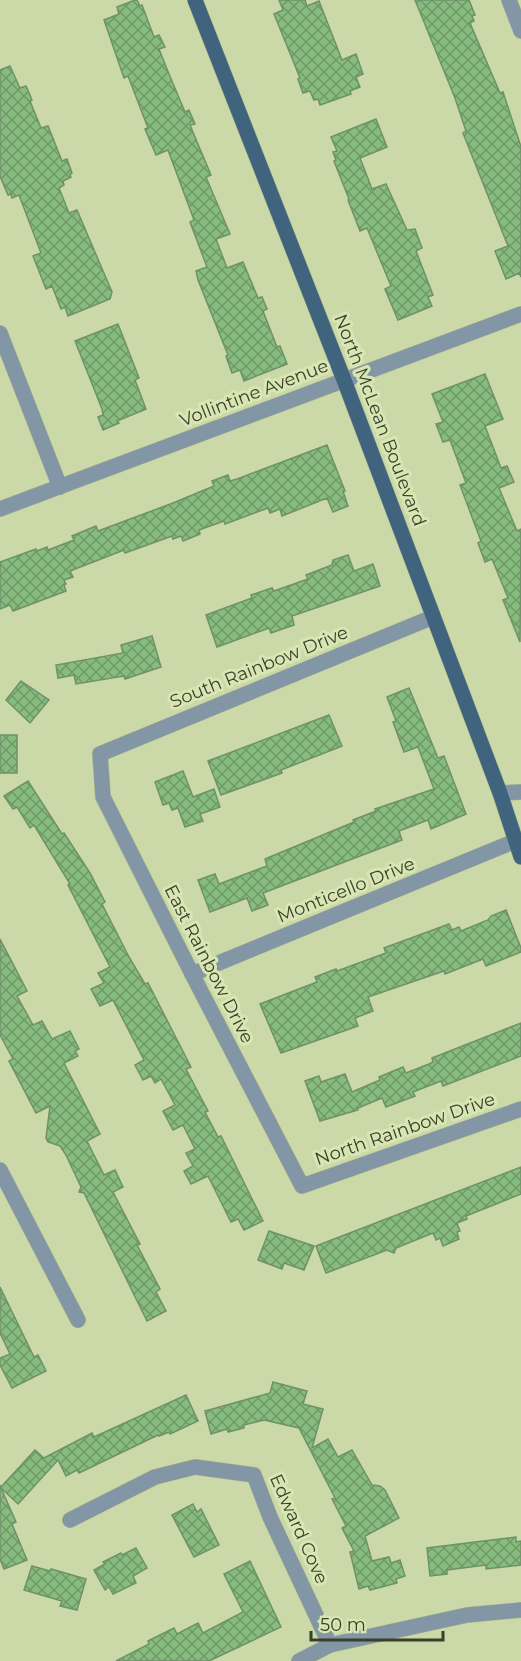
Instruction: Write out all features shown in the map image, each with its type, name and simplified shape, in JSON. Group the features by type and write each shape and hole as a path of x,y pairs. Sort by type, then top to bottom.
{"main road":[{"name":"North McLean Boulevard","path":"195,0 344,380 500,793 521,857"}],"street":[{"path":"509,0 521,31"},
{"name":"Vollintine Avenue","path":"0,509 521,314"},
{"path":"0,333 60,487"},
{"name":"South Rainbow Drive","path":"100,754 433,617"},
{"name":"East Rainbow Drive","path":"100,754 104,797 192,974 302,1186"},
{"path":"500,793 521,792"},
{"name":"Monticello Drive","path":"192,974 515,841"},
{"name":"North Rainbow Drive","path":"302,1186 521,1109"},
{"path":"0,1170 78,1320"},
{"name":"Edward Cove","path":"70,1520 155,1477 195,1467 254,1475 270,1517 330,1645"},
{"path":"299,1661 330,1645 467,1615 521,1610"}],"building":[{"path":"135,0 140,6 142,5 154,37 159,35 165,47 159,49 185,112 189,110 195,124 190,125 211,175 206,177 230,234 216,239 227,268 243,262 258,298 262,297 267,309 263,311 277,347 280,346 287,364 244,381 240,370 232,373 226,356 228,355 198,280 196,271 207,267 190,222 194,220 168,150 156,155 128,76 124,78 104,20 119,14 117,7"},
{"path":"279,0 305,0 307,6 319,1 342,60 356,54 363,74 356,77 360,87 350,91 351,94 320,105 318,99 314,100 310,91 303,93 298,79 300,78 274,14 283,10"},
{"path":"415,0 469,0 475,15 472,16 474,21 470,23 500,93 503,92 521,147 521,277 519,273 506,279 495,251 508,246 463,133 466,131 455,98"},
{"path":"10,66 20,88 26,86 41,128 48,126 62,161 67,159 72,173 71,177 63,181 64,185 59,188 69,213 77,210 112,292 110,299 68,316 65,307 61,309 52,286 46,289 33,256 41,253 19,195 12,198 11,194 8,195 0,176 0,70"},
{"path":"376,119 387,147 360,158 372,189 386,184 407,230 415,229 422,248 416,251 433,295 428,297 432,306 398,320 385,289 391,286 367,228 360,231 348,200 334,161 336,160 333,152 337,151 331,137"},
{"path":"118,324 139,378 135,380 146,409 117,421 119,423 103,430 98,417 103,415 102,409 75,341"},
{"path":"485,374 503,419 485,426 501,468 507,466 514,482 499,488 517,531 521,529 520,642 503,600 508,598 492,559 485,562 478,543 481,541 460,485 466,483 450,440 443,442 436,424 443,422 432,394"},
{"path":"327,445 345,491 343,491 348,506 333,512 327,498 282,516 280,509 270,513 268,508 225,524 224,521 199,530 200,534 183,541 181,536 173,539 172,536 125,553 124,550 70,571 73,577 64,580 66,591 13,611 10,605 0,609 0,562 36,549 37,551 47,547 48,550 74,540 72,536 96,526 98,531 173,503 214,486 212,481 228,475 230,481 237,479"},
{"path":"348,555 354,571 373,564 380,586 292,616 294,625 271,633 269,628 217,647 206,615 252,598 251,595 272,588 274,591 308,579 306,575 332,565 333,560"},
{"path":"152,636 161,667 125,679 124,676 76,684 74,675 58,678 56,665 123,653 121,645"},
{"path":"21,681 49,700 30,723 6,700"},
{"path":"409,688 438,758 444,756 466,814 431,829 428,820 399,831 402,840 263,893 268,905 252,911 247,898 210,912 198,880 215,874 219,884 267,866 265,859 354,822 353,820 376,811 375,809 434,789 418,747 404,752 393,722 396,721 387,697"},
{"path":"329,715 342,746 281,770 282,773 221,795 208,761"},
{"path":"0,735 17,735 17,773 0,773"},
{"path":"183,771 193,797 214,789 220,807 200,814 203,821 185,827 178,808 172,810 169,803 163,805 155,782"},
{"path":"28,781 90,873 105,902 102,904 129,957 145,984 148,983 191,1067 186,1069 208,1111 205,1112 218,1137 221,1136 263,1221 244,1230 238,1219 231,1222 208,1176 191,1184 184,1171 193,1166 186,1153 195,1149 183,1125 173,1130 163,1111 175,1105 161,1079 155,1083 151,1076 143,1080 135,1065 144,1060 113,1000 100,1006 91,989 104,983 98,973 110,967 68,885 70,884 34,825 30,828 17,807 13,809 4,796"},
{"path":"506,910 521,952 486,966 483,959 445,974 444,971 368,997 373,1011 355,1018 358,1026 281,1053 260,1004 317,982 315,977 386,953 384,948 449,924 452,930 459,927 461,931"},
{"path":"0,939 27,991 17,996 33,1025 42,1021 52,1039 70,1031 79,1049 75,1051 78,1056 64,1063 100,1134 87,1141 104,1175 115,1170 123,1187 113,1192 140,1244 137,1245 160,1289 156,1292 166,1311 147,1321 84,1193 79,1192 81,1187 66,1155 60,1146 48,1142 46,1138 50,1106 36,1113 9,1061 13,1059 0,1035"},
{"path":"521,1023 521,1056 443,1086 441,1081 413,1092 415,1096 386,1107 382,1098 358,1110 320,1121 305,1081 319,1076 321,1082 345,1074 352,1092 403,1067 406,1073 433,1062 432,1058"},
{"path":"521,1167 521,1194 466,1216 467,1219 457,1223 460,1231 457,1232 459,1239 443,1246 440,1238 436,1240 433,1233 396,1248 394,1253 387,1250 326,1273 316,1246"},
{"path":"269,1231 314,1246 304,1270 284,1263 282,1269 258,1260"},
{"path":"0,1287 34,1357 38,1355 46,1371 12,1388 0,1365 0,1358 10,1354 0,1333"},
{"path":"273,1382 307,1391 303,1404 323,1409 312,1448 328,1439 338,1457 352,1450 372,1485 380,1486 385,1490 399,1518 365,1536 372,1561 389,1557 391,1563 400,1560 405,1576 396,1579 397,1583 370,1590 368,1586 359,1589 350,1552 354,1551 342,1528 346,1526 332,1499 335,1498 299,1428 264,1420 244,1425 244,1428 228,1432 227,1429 211,1434 205,1411 270,1393"},
{"path":"186,1395 198,1421 170,1434 169,1432 158,1435 79,1473 77,1470 66,1476 58,1460 18,1504 1,1488 16,1522 12,1524 27,1560 4,1569 0,1559 0,1485 1,1487 35,1450 44,1458 92,1433 94,1437"},
{"path":"193,1504 197,1512 201,1509 219,1545 194,1557 172,1515"},
{"path":"516,1537 516,1542 521,1541 521,1565 486,1569 486,1565 447,1570 447,1574 430,1576 427,1548"},
{"path":"136,1548 147,1568 133,1576 136,1583 113,1594 109,1587 105,1590 94,1570 105,1564 103,1562"},
{"path":"250,1561 281,1627 209,1661 116,1661 174,1628 177,1634 198,1623 203,1633 243,1612 224,1574"},
{"path":"32,1566 86,1579 77,1610 60,1606 62,1601 24,1590"}]}
